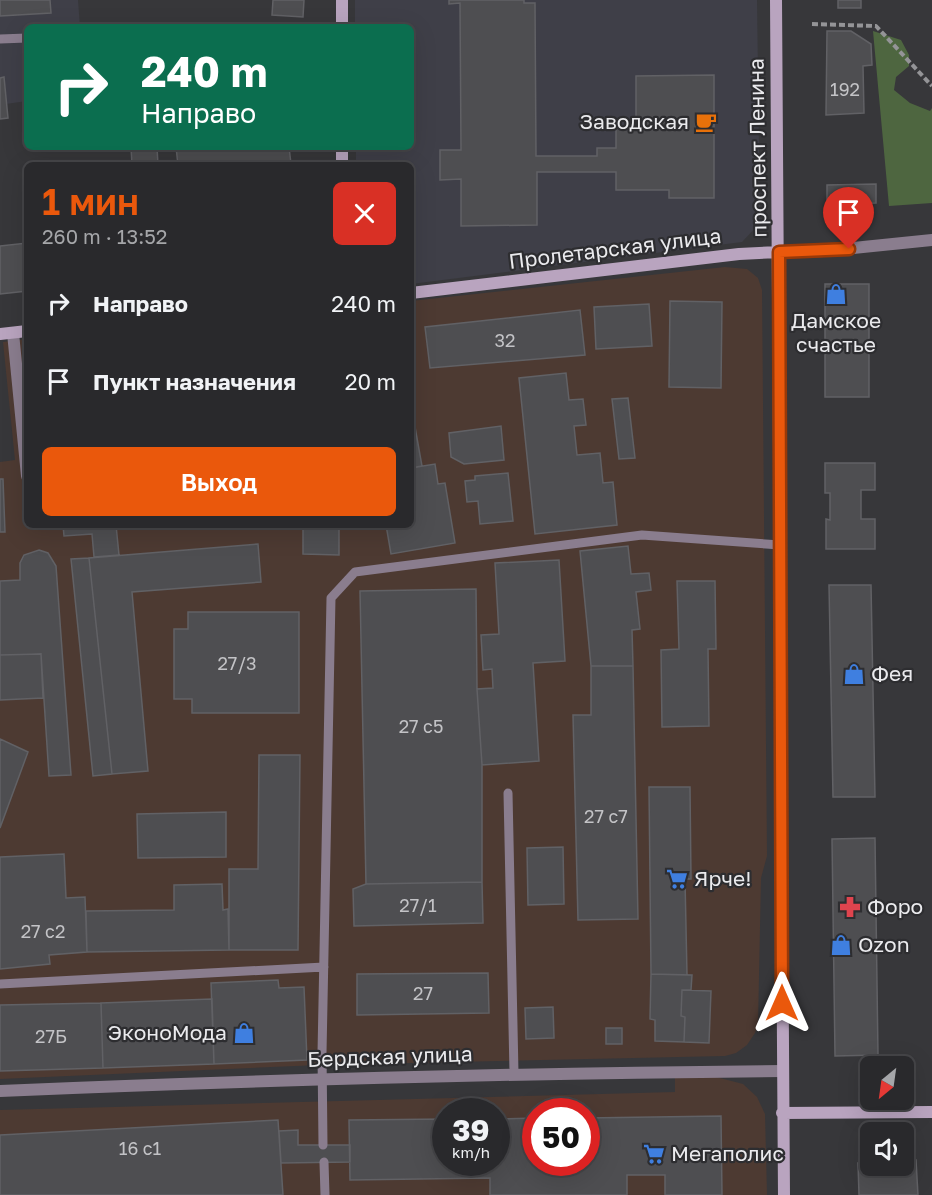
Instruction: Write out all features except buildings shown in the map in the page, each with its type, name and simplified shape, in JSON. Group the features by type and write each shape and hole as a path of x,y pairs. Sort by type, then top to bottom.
{"main road":[{"path":"342,0 342,24"},
{"name":"проспект Ленина","path":"776,0 784,1195"},
{"name":"Пролетарская улица","path":"414,294 740,254 779,252"},
{"path":"6,333 24,331"},
{"path":"782,1113 932,1112"}],"street":[{"name":"Пролетарская улица","path":"779,252 824,251 932,240"},
{"path":"6,333 24,456"},
{"name":"Бердская улица","path":"0,1091 322,1077 782,1071"}],"lane":[{"path":"0,39 24,38"},
{"path":"323,1145 322,1077 331,598 355,572 642,535 780,545"},
{"path":"508,794 514,1073"},
{"path":"0,984 324,967"},
{"path":"324,1162 325,1195"}],"path":[{"path":"812,24 876,26 932,86"}],"shaded area":[{"path":"0,0 78,0 80,24 24,24 24,101 6,104 0,119"},
{"path":"355,0 757,0 760,223 742,242 414,284 414,162 356,162 356,150 414,150 414,24 355,24"},
{"path":"725,267 747,269 758,278 762,290 767,856 761,878 758,1025 755,1033 747,1045 736,1053 725,1056 319,1065 0,1079 0,462 15,460 3,342 24,339 24,528 414,528 414,301"},
{"path":"712,1076 743,1084 757,1097 765,1114 767,1195 0,1195 0,1110 432,1098 432,1176 510,1176 510,1098 450,1098 675,1092 675,1077"}],"green space":[{"path":"873,31 901,40 909,55 909,66 896,77 894,90 910,103 930,111 932,108 932,203 889,206"}],"place":[{"name":"Заводская","path":"706,122"},
{"name":"Дамское счастье","path":"836,294"},
{"name":"Фея","path":"854,674"},
{"name":"Ярче!","path":"677,879"},
{"name":"Форо","path":"850,907"},
{"name":"Ozon","path":"841,945"},
{"name":"ЭконоМода","path":"244,1033"},
{"name":"Мегаполис","path":"654,1154"}],"route":[{"path":"782,1003 779,252 849,249"}]}
